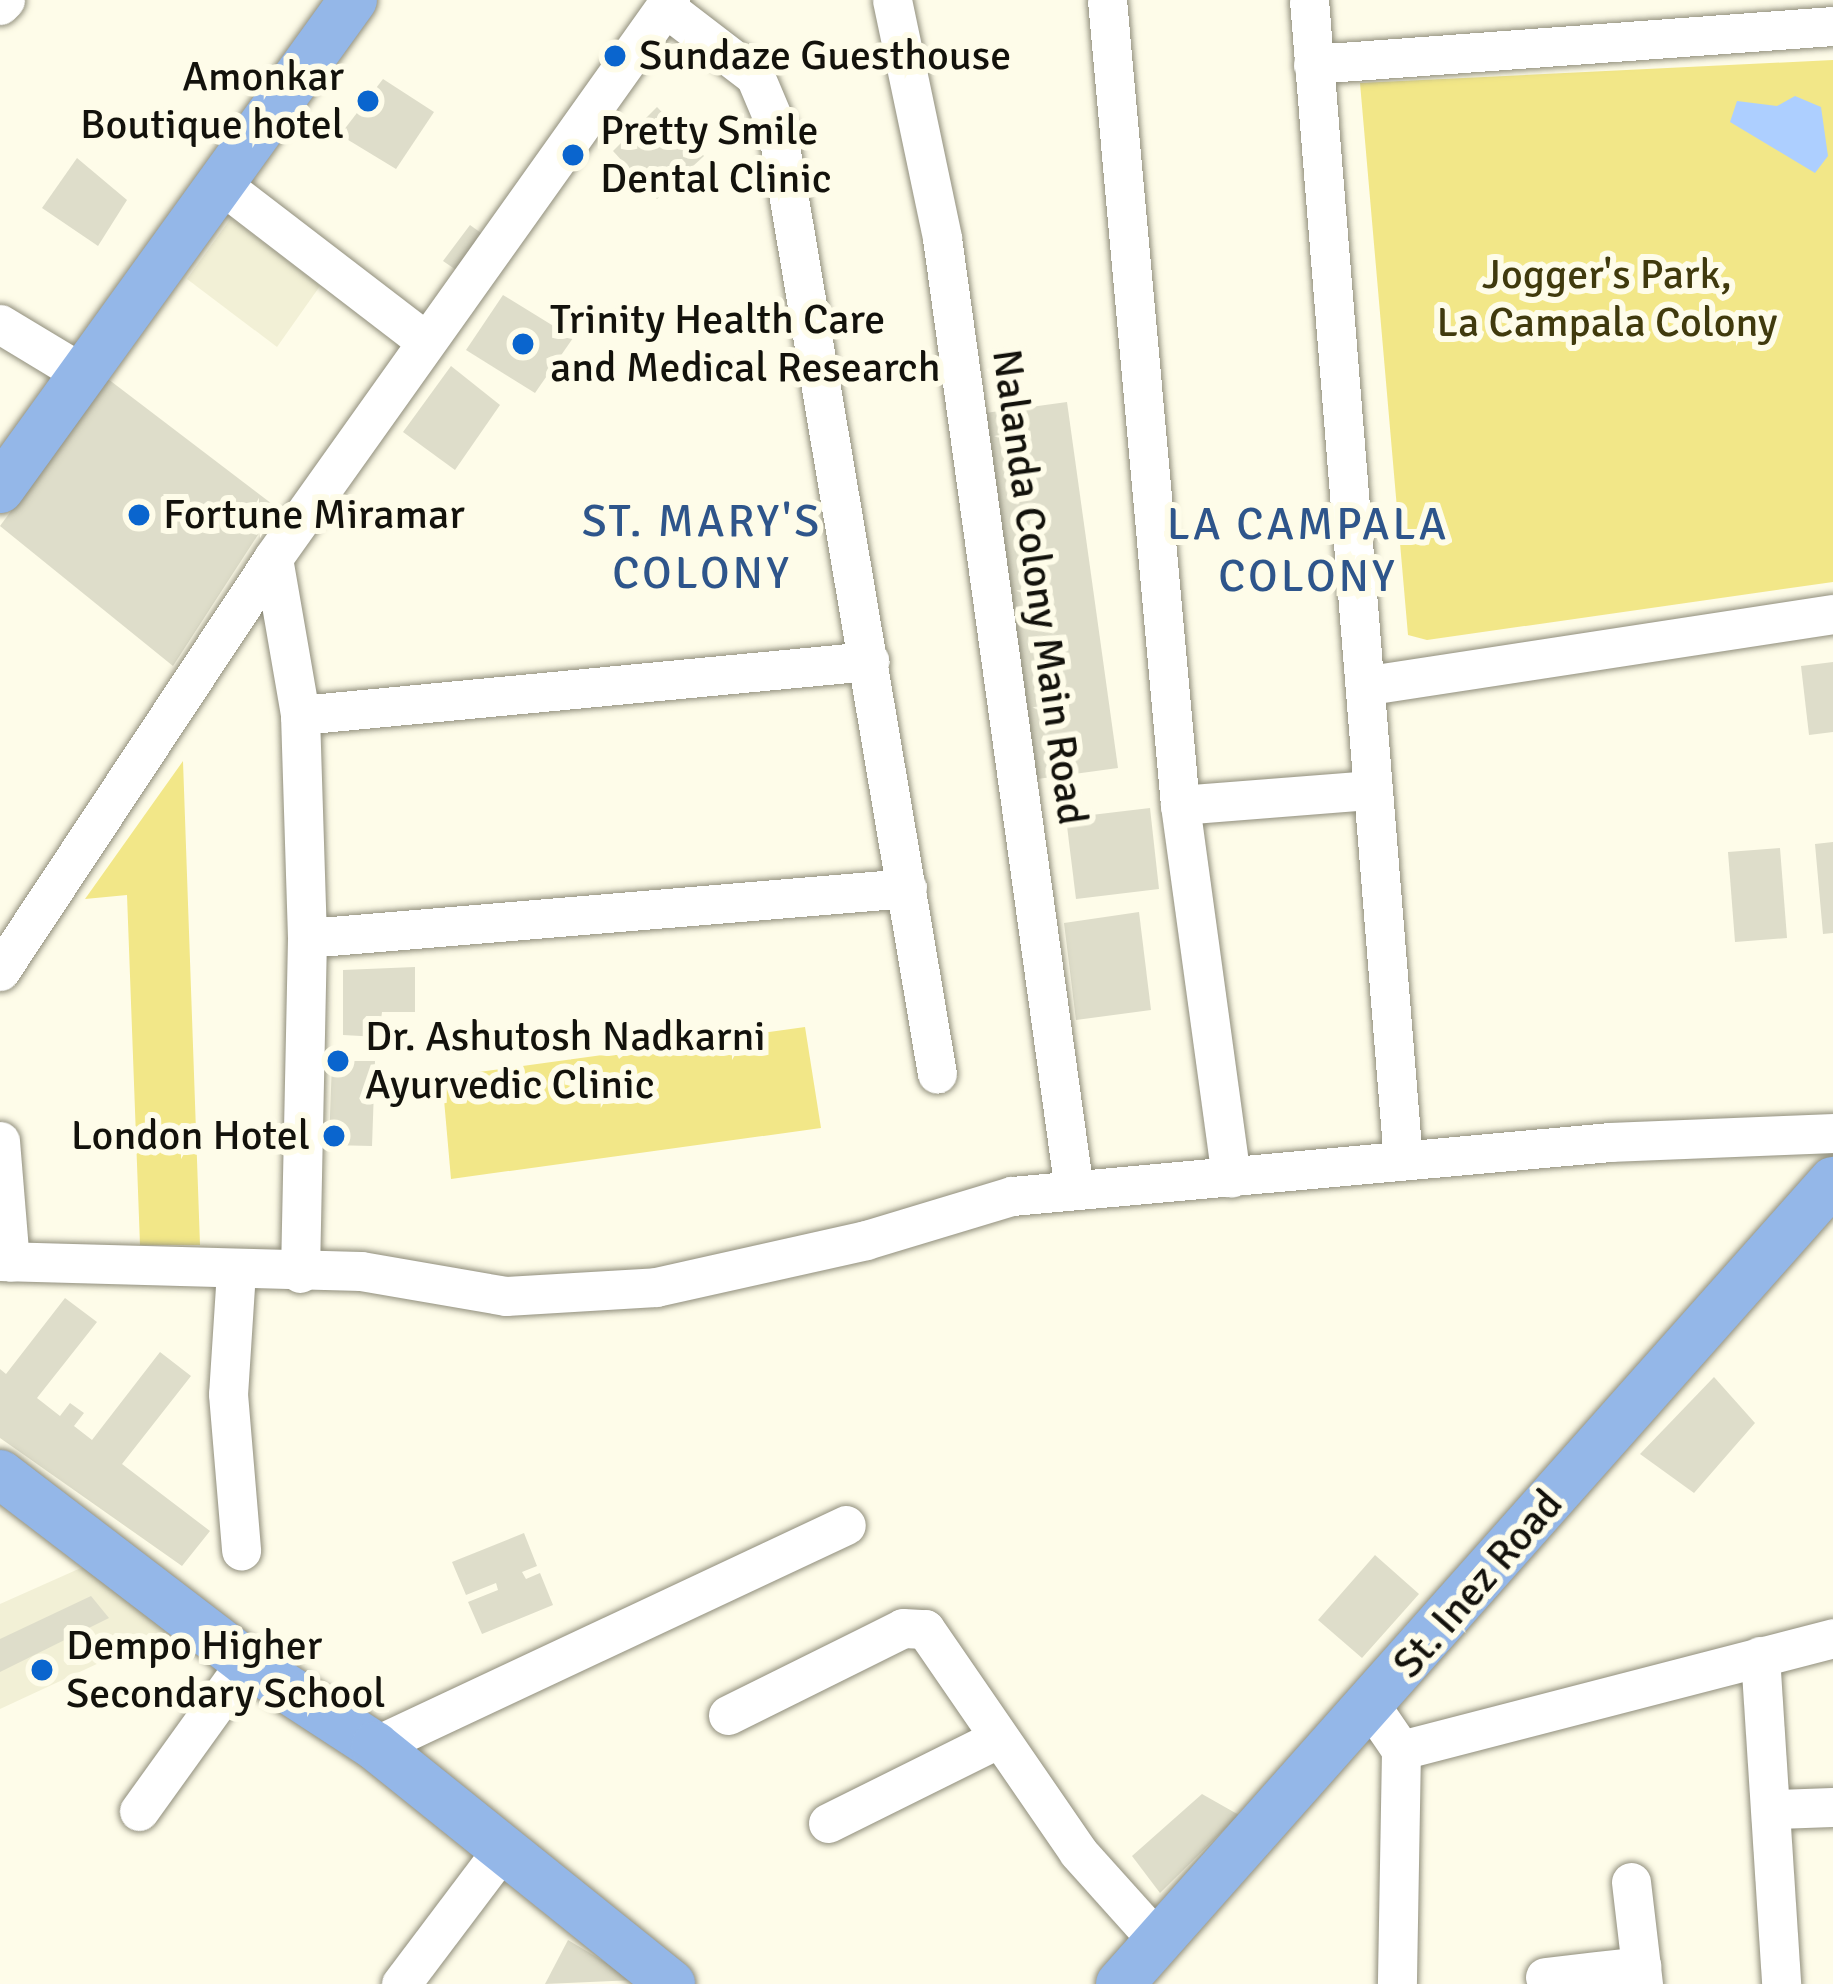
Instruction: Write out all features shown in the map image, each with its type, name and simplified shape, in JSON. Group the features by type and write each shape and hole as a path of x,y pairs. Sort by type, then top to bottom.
{"main road":[{"path":"0,450 325,0"},
{"path":"0,489 217,181 353,0"},
{"name":"St. Inez Road","path":"1120,1984 1833,1181"},
{"path":"0,1474 246,1662 375,1746 671,1984"}],"street":[{"name":"Nalanda Colony Main Road","path":"892,0 942,238 1074,1190"},
{"path":"1107,0 1180,805 1232,1178"},
{"path":"1309,0 1369,686 1371,790 1403,1160"},
{"path":"0,971 273,558 424,340 668,4 755,76 778,128 937,1074"},
{"path":"1313,64 1833,26"},
{"path":"217,181 424,340"},
{"path":"0,324 63,362"},
{"path":"273,558 300,716 308,938 300,1273"},
{"path":"1369,686 1833,614"},
{"path":"300,716 869,661"},
{"path":"1180,805 1371,790"},
{"path":"308,938 908,888"},
{"path":"0,1141 5,1262 362,1271 506,1296 656,1287 866,1240 1012,1196 1403,1160 1833,1133"},
{"path":"236,1270 228,1394 242,1550"},
{"path":"375,1746 846,1525"},
{"path":"728,1715 915,1628 925,1630 995,1740 1156,1939"},
{"path":"1401,1750 1833,1638"},
{"path":"1760,1656 1776,1809 1781,1984"},
{"path":"139,1811 246,1662"},
{"path":"1371,1706 1401,1750 1397,1984"},
{"path":"828,1823 995,1740"},
{"path":"1776,1809 1833,1807"},
{"path":"401,1984 502,1850"},
{"path":"1545,1977 1642,1975 1631,1882"}],"shaded area":[{"path":"231,218 320,286 277,347 187,279"},
{"name":"Dempo Higher Secondary School","path":"83,1567 170,1630 0,1709 0,1604"}],"green space":[{"name":"Jogger's Park, La Campala Colony","path":"1833,60 1833,582 1427,640 1408,635 1360,83"},
{"path":"183,761 200,1245 140,1245 127,895 85,899"},
{"path":"805,1027 821,1128 451,1179 442,1077"}],"water":[{"path":"1795,96 1821,107 1828,156 1815,173 1730,122 1737,101 1777,106"}],"building":[{"path":"383,79 434,112 396,169 340,135"},
{"path":"657,107 704,156 657,199 613,151"},
{"path":"77,158 127,200 98,246 42,208"},
{"path":"470,225 488,238 462,274 443,261"},
{"path":"503,295 573,338 535,393 466,350"},
{"path":"451,366 500,405 455,470 403,432"},
{"name":"Fortune Miramar","path":"108,379 276,507 173,666 0,526"},
{"path":"1067,402 1118,768 1030,780 978,414"},
{"path":"1833,662 1833,732 1809,735 1801,666"},
{"path":"1150,808 1159,889 1076,899 1066,818"},
{"path":"1833,842 1833,933 1823,934 1815,844"},
{"path":"1780,848 1787,938 1735,942 1728,852"},
{"path":"1139,912 1151,1010 1076,1020 1064,923"},
{"path":"415,967 415,1012 382,1012 379,1037 343,1035 343,970"},
{"path":"332,1061 375,1061 372,1146 329,1145"},
{"path":"65,1298 97,1322 37,1398 60,1416 70,1403 84,1413 74,1426 92,1440 160,1352 191,1376 122,1464 210,1531 182,1566 0,1438 0,1369 6,1374"},
{"path":"1714,1377 1755,1423 1694,1493 1640,1454"},
{"path":"524,1533 537,1566 522,1572 526,1579 540,1573 553,1605 482,1634 468,1602 498,1590 496,1583 466,1595 452,1562"},
{"path":"1375,1555 1419,1594 1362,1658 1318,1620"},
{"path":"91,1596 109,1618 0,1672 0,1639"},
{"path":"1202,1794 1239,1815 1160,1893 1132,1856"},
{"path":"568,1940 635,1980 545,1984"}],"place":[{"name":"Sundaze Guesthouse","path":"615,56"},
{"name":"Amonkar Boutique hotel","path":"368,101"},
{"name":"Pretty Smile Dental Clinic","path":"573,155"},
{"name":"Trinity Health Care and Medical Research","path":"523,344"},
{"name":"Fortune Miramar","path":"139,515"},
{"name":"Dr. Ashutosh Nadkarni Ayurvedic Clinic","path":"338,1061"},
{"name":"London Hotel","path":"334,1136"},
{"name":"Dempo Higher Secondary School","path":"42,1670"}],"district":[{"name":"ST. MARY'S COLONY","path":"702,548"},
{"name":"LA CAMPALA COLONY","path":"1308,551"}]}
